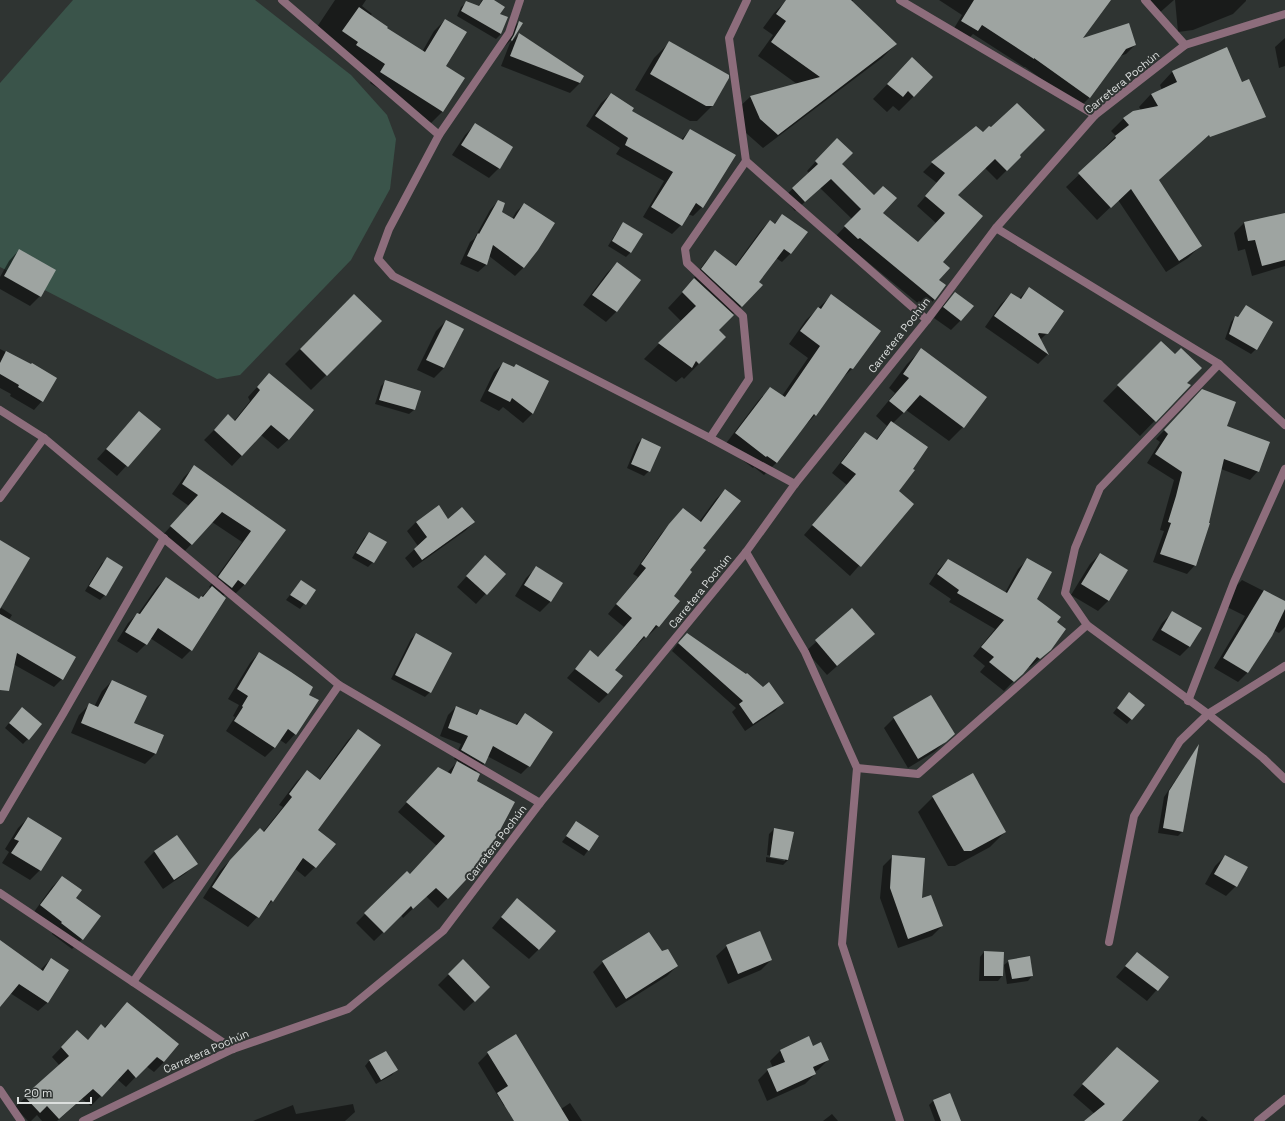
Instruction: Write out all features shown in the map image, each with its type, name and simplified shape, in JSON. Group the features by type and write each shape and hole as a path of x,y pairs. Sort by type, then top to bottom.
{"street":[{"path":"282,0 439,135"},
{"path":"520,0 509,33 439,135 388,229 378,259 393,276 710,438 795,484"},
{"path":"747,0 729,38 746,161 927,320"},
{"path":"900,0 1095,115"},
{"path":"1145,0 1185,45"},
{"name":"Carretera Pochún","path":"83,1121 233,1049 348,1009 443,930 540,803 746,552 795,484 927,320 996,228 1095,115 1185,45 1285,14"},
{"path":"710,438 749,379 743,316 687,263 685,249 746,161"},
{"path":"996,228 1219,364 1285,425"},
{"path":"1219,364 1100,488 1075,548 1065,593 1087,625 1188,701 1208,714 1263,758 1285,779"},
{"path":"0,410 44,438 339,685 540,803"},
{"path":"0,498 44,438"},
{"path":"1188,701 1234,582 1285,469"},
{"path":"0,820 164,538"},
{"path":"746,552 805,652 857,768 842,944 900,1121"},
{"path":"857,768 918,774 1087,625"},
{"path":"1109,942 1134,816 1180,741 1208,714 1285,666"},
{"path":"133,982 339,685"},
{"path":"0,893 233,1049"},
{"path":"0,1090 21,1121"},
{"path":"1258,1121 1285,1099"}],"green space":[{"path":"73,0 255,0 351,75 387,115 396,139 390,189 351,260 240,375 217,379 0,267 0,83"}],"building":[{"path":"483,0 494,0 505,7 500,14 508,17 501,34 461,11 466,1 479,6"},
{"path":"786,0 851,0 897,44 778,135 760,119 750,96 820,77 771,42 786,21 776,14"},
{"path":"974,0 1111,0 1083,38 1129,23 1136,45 1126,49 1090,98 1034,58 982,25 978,31 961,21"},
{"path":"359,7 388,27 387,28 425,52 445,19 467,32 446,66 465,78 443,112 380,72 385,64 356,45 358,42 342,31"},
{"path":"519,21 523,23 512,41 511,40"},
{"path":"519,33 584,76 580,83 510,56"},
{"path":"669,41 729,75 729,78 713,106 706,106 650,74"},
{"path":"1227,47 1242,82 1249,79 1266,117 1210,137 1209,135 1159,180 1202,246 1179,261 1131,189 1111,208 1078,173 1116,138 1115,136 1129,125 1123,118 1133,111 1158,106 1151,94 1177,82 1172,71"},
{"path":"912,57 933,77 914,97 908,91 903,97 887,84"},
{"path":"611,93 634,108 632,111 683,140 690,129 736,155 703,208 696,203 682,226 651,207 673,172 625,145 628,138 595,116"},
{"path":"1017,103 1045,130 1020,155 1021,157 1007,171 995,159 958,195 983,216 943,262 950,268 939,280 946,285 935,300 860,238 858,239 844,226 861,209 831,179 805,202 792,188 818,164 815,161 837,138 853,153 842,164 874,195 883,186 897,198 883,213 918,242 945,213 925,196 945,173 931,162 976,126 983,132 989,126 991,127"},
{"path":"475,123 513,147 500,169 461,145"},
{"path":"498,200 505,203 502,212 514,219 524,203 555,223 538,250 524,268 493,245 487,265 467,256 478,233 479,234"},
{"path":"1285,213 1285,260 1262,266 1255,240 1248,241 1244,222"},
{"path":"782,214 808,232 791,254 784,249 759,282 763,285 742,307 701,269 715,250 736,266 770,220 775,224"},
{"path":"623,222 643,234 631,253 612,241"},
{"path":"19,249 56,270 41,297 4,276"},
{"path":"617,262 641,280 617,312 592,295"},
{"path":"694,278 734,315 719,330 726,337 699,364 696,361 692,368 658,343 696,306 682,292"},
{"path":"1029,287 1064,311 1048,334 1038,334 1049,355 994,316 1011,293 1021,299"},
{"path":"955,292 974,306 961,321 943,307"},
{"path":"354,294 382,321 327,376 300,349"},
{"path":"831,294 881,331 853,369 850,368 816,416 814,414 777,463 767,456 766,457 735,433 770,387 785,397 820,346 800,331 818,307 821,309"},
{"path":"1246,305 1273,322 1257,350 1229,334 1235,316 1238,317"},
{"path":"446,320 464,329 444,368 426,360"},
{"path":"1161,341 1175,354 1181,348 1202,368 1187,383 1191,385 1156,422 1117,385"},
{"path":"921,348 987,397 964,428 920,395 904,413 889,401 909,378 903,374"},
{"path":"6,351 31,364 32,363 57,378 43,402 0,374 0,363"},
{"path":"503,362 514,367 516,364 549,381 533,414 512,398 510,402 488,391"},
{"path":"269,373 314,410 289,440 271,425 242,456 214,430 228,414 235,421 260,390 257,387"},
{"path":"385,380 421,391 415,410 379,400"},
{"path":"1202,389 1236,402 1227,426 1270,442 1259,472 1224,459 1210,523 1196,566 1160,554 1171,523 1168,522 1182,472 1155,454 1168,434 1164,430"},
{"path":"139,411 161,429 128,467 106,449"},
{"path":"891,421 928,447 913,469 915,470 899,491 914,504 861,567 812,525 856,474 841,463 865,432 877,440"},
{"path":"642,438 661,447 650,472 631,464"},
{"path":"194,465 286,530 245,585 238,580 232,588 218,577 251,531 222,512 192,545 170,526 198,495 182,484"},
{"path":"725,489 741,501 703,548 706,550 690,570 692,572 674,596 680,601 659,627 656,625 646,638 644,636 615,670 623,676 608,694 575,669 590,650 598,657 632,618 616,604 646,568 641,564 669,524 683,508 701,522"},
{"path":"439,505 448,519 462,507 475,522 422,560 414,549 427,537 416,522"},
{"path":"369,532 387,542 374,563 356,553"},
{"path":"0,540 30,558 0,609"},
{"path":"1100,553 1128,570 1109,601 1081,584"},
{"path":"485,555 506,574 487,595 466,576"},
{"path":"107,557 123,567 106,596 89,586"},
{"path":"1027,558 1052,572 1037,599 1061,617 1057,622 1066,629 1051,650 1040,659 1037,657 1023,674 1014,682 989,662 994,657 981,647 1004,620 957,593 959,590 937,574 948,559 1007,593"},
{"path":"536,566 563,583 551,602 524,585"},
{"path":"166,577 199,599 201,596 203,597 212,586 226,598 192,651 158,628 147,645 125,632 137,613 140,614"},
{"path":"301,580 316,590 306,605 290,595"},
{"path":"1264,590 1285,601 1285,609 1272,636 1248,673 1223,658"},
{"path":"852,608 875,634 837,666 815,640"},
{"path":"1172,611 1202,628 1190,647 1161,630"},
{"path":"0,614 76,657 63,680 17,653 9,691 0,690"},
{"path":"416,633 452,653 431,693 395,675"},
{"path":"687,633 746,674 747,673 763,687 769,682 784,703 753,724 739,704 743,701 678,643"},
{"path":"259,652 313,687 309,695 319,700 296,735 288,729 275,748 234,721 248,696 237,689"},
{"path":"112,680 147,696 134,723 164,735 156,754 81,723 89,703 98,707"},
{"path":"1129,692 1145,705 1132,720 1117,708"},
{"path":"931,695 955,734 946,742 918,759 893,717"},
{"path":"456,706 477,715 480,709 517,725 525,713 553,732 530,767 493,746 485,764 461,750 468,736 448,728"},
{"path":"22,707 42,724 29,740 9,723"},
{"path":"358,729 381,745 318,830 336,844 316,868 303,858 273,902 271,900 259,918 212,887 230,860 260,828 264,832 292,797 289,794 307,770 320,780"},
{"path":"1199,744 1183,832 1163,828 1169,791"},
{"path":"457,761 480,774 477,781 515,802 491,847 495,851 481,868 479,866 448,899 436,888 413,909 411,906 384,933 364,913 407,871 410,874 445,836 406,802 438,767 451,774"},
{"path":"973,773 1006,832 971,851 964,851 932,796"},
{"path":"28,817 62,838 41,871 11,853 19,841 14,839"},
{"path":"576,821 599,836 589,851 566,836"},
{"path":"774,828 794,832 788,860 770,857"},
{"path":"177,835 198,864 174,880 154,851"},
{"path":"892,855 925,858 922,898 931,895 943,926 908,939 890,888"},
{"path":"1225,855 1248,867 1237,887 1214,874"},
{"path":"62,876 82,890 76,898 101,916 83,940 40,905"},
{"path":"517,898 556,931 539,950 501,917"},
{"path":"760,931 772,960 738,974 726,945"},
{"path":"649,932 662,951 668,949 678,966 626,999 602,961"},
{"path":"0,940 43,971 51,958 69,970 48,1003 19,984 0,1007"},
{"path":"984,951 1004,952 1003,976 984,976"},
{"path":"1137,952 1169,977 1158,991 1125,966"},
{"path":"1030,956 1033,976 1012,979 1008,960"},
{"path":"463,959 490,987 475,1002 448,974"},
{"path":"127,1002 179,1044 164,1062 157,1057 136,1078 128,1069 102,1097 93,1089 59,1119 47,1106 40,1113 24,1096 69,1056 61,1047 77,1030 88,1040 101,1024 105,1028"},
{"path":"516,1034 569,1121 514,1121 497,1093 508,1086 487,1052"},
{"path":"809,1036 813,1046 821,1042 829,1060 813,1067 816,1074 777,1092 767,1069 785,1062 780,1050"},
{"path":"1117,1047 1159,1081 1122,1121 1084,1121 1105,1104 1082,1084"},
{"path":"386,1051 398,1070 381,1080 369,1060"},
{"path":"950,1093 961,1121 941,1121 933,1100"}]}
